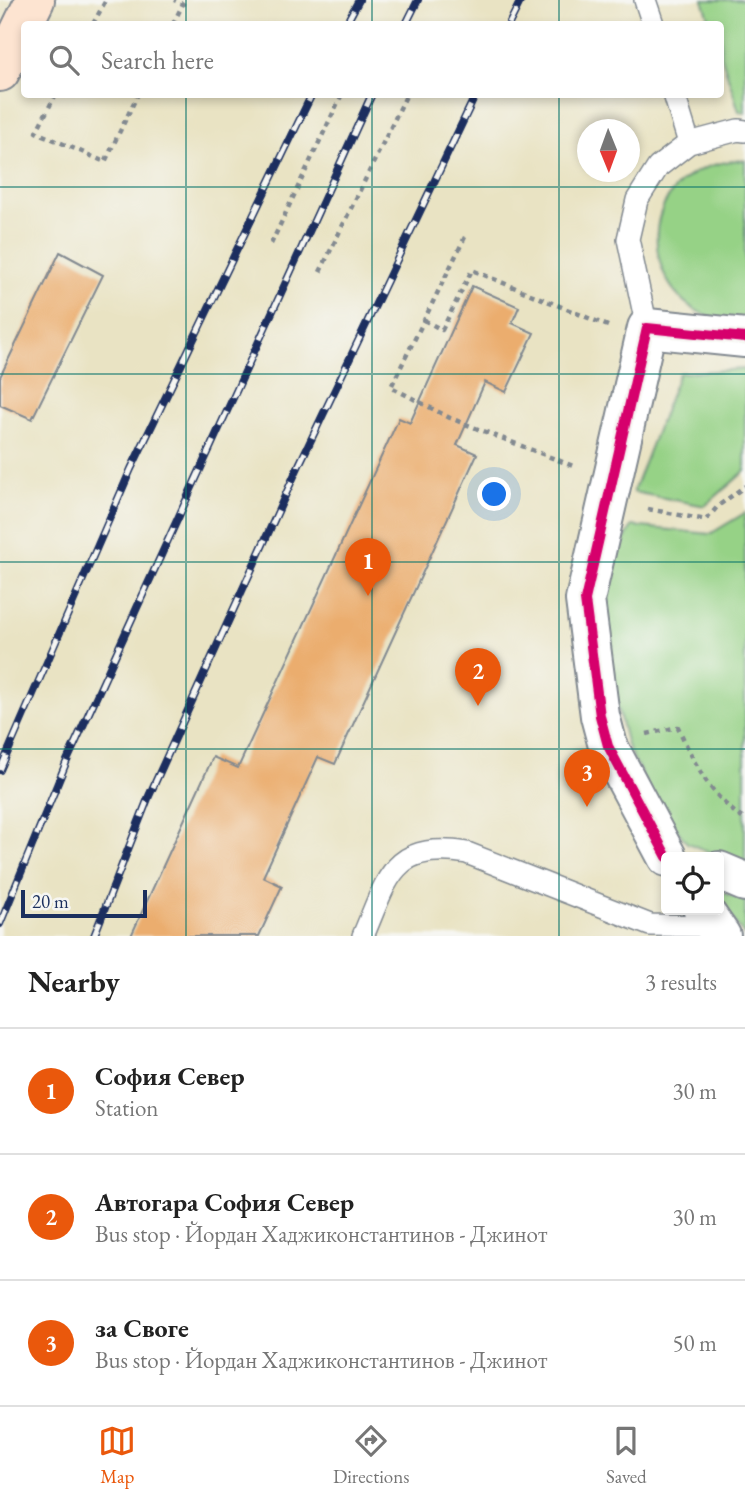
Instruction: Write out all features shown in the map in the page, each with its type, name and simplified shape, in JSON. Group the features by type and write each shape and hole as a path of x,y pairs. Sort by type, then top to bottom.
{"street":[{"path":"25,21 35,0"},
{"path":"0,72 21,29"},
{"path":"670,852 608,746 600,716 585,600 632,329 745,338"},
{"path":"724,873 745,882"}],"lane":[{"path":"645,0 652,21"},
{"path":"675,98 689,142"},
{"path":"632,329 628,239 637,200 658,167 689,142 738,130 745,131"},
{"path":"363,936 390,875 404,860 422,852 443,849 467,853 650,925 712,924"}],"path":[{"path":"95,21 106,0"},
{"path":"174,0 183,4 174,21"},
{"path":"54,98 36,132 105,162 136,98"},
{"path":"271,244 340,98"},
{"path":"320,272 405,98"},
{"path":"466,237 391,387 450,418 583,469"},
{"path":"424,320 442,330 472,270 632,329"},
{"path":"639,507 706,520 745,486"},
{"path":"642,736 678,727 698,772 725,806 745,820"}],"green space":[{"path":"703,0 745,0 745,113 739,111 724,64 724,21 710,21"},
{"path":"745,160 745,318 711,317 684,302 666,278 657,248 660,217 674,190 702,169"},
{"path":"745,369 745,471 705,506 633,492 679,373"},
{"path":"745,513 745,866 724,858 724,852 710,852 687,843 655,801 627,746 609,672 604,617 614,558 632,526 710,534"},
{"path":"724,893 745,900 745,936 724,909"}],"building":[{"path":"60,252 103,275 32,419 0,405 0,377"},
{"path":"472,286 519,307 512,323 534,333 506,392 485,382 457,445 477,454 335,764 318,757 263,877 282,886 259,936 131,936 213,757 238,768 399,418 410,423"}],"railway":[{"path":"348,21 359,0"},
{"path":"408,21 418,0"},
{"path":"510,21 521,0"},
{"path":"0,770 131,469 310,98"},
{"path":"0,924 66,763 370,98"},
{"path":"94,936 149,796 299,465 474,98"}],"cycle path":[{"path":"664,852 608,746 600,716 585,600 647,328 745,338"}],"place":[{"name":"София Север","path":"368,596"},
{"name":"Автогара София Север","path":"478,706"},
{"name":"за Своге","path":"587,807"}]}
